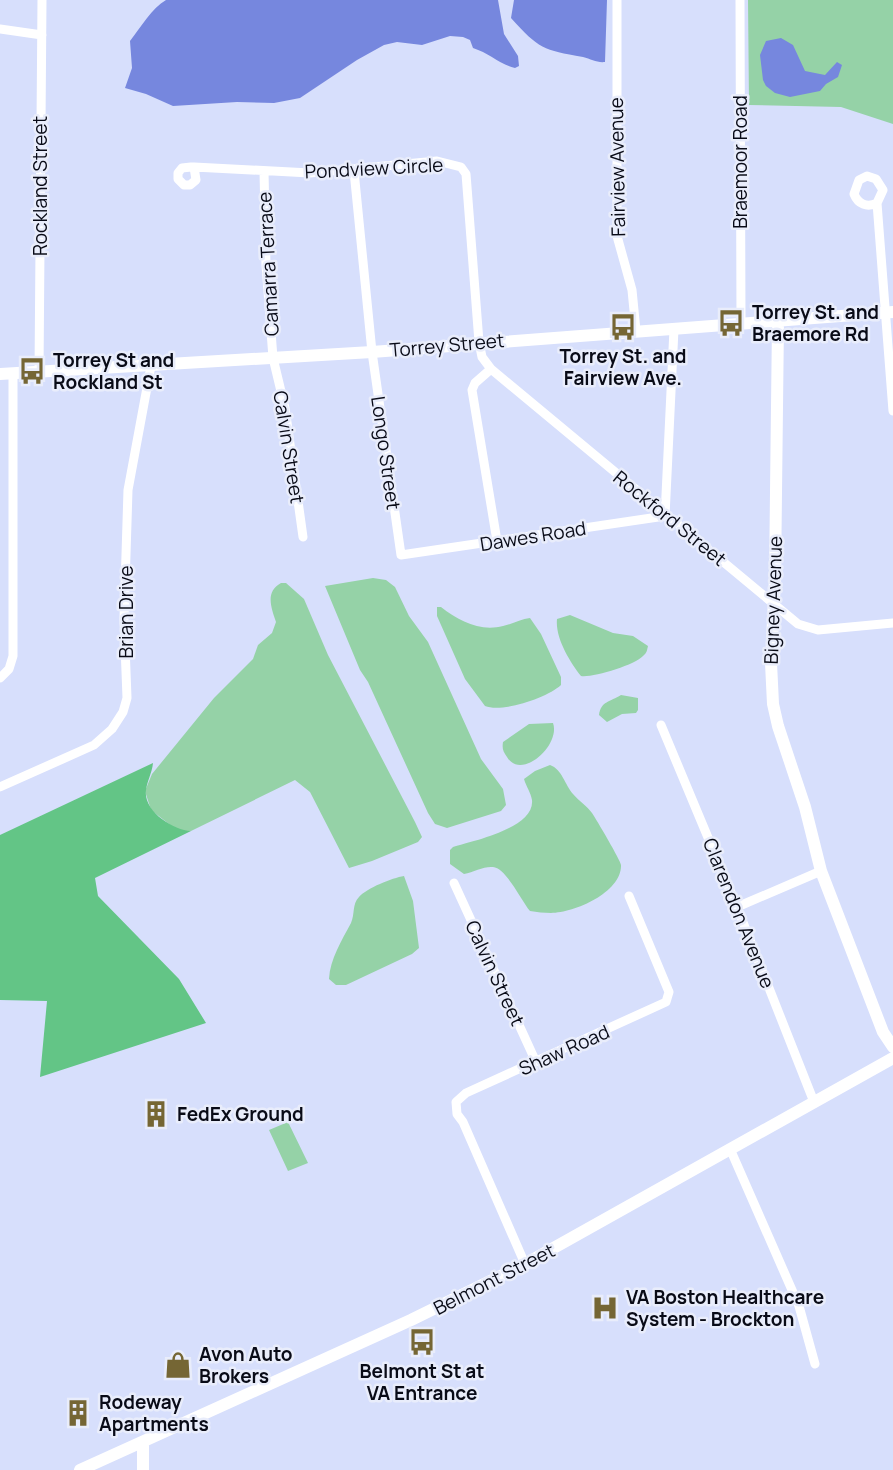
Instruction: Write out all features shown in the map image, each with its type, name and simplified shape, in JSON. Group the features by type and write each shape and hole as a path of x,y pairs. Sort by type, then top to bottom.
{"main road":[{"name":"Torrey Street","path":"6,374 372,352 889,312"},
{"name":"Bigney Avenue","path":"778,322 771,663 774,710 805,807 821,871 878,1021 893,1047"},
{"name":"Belmont Street","path":"80,1470 424,1314 525,1264 893,1058"},
{"path":"143,1442 143,1470"}],"street":[{"name":"Rockland Street","path":"39,372 42,0"},
{"name":"Fairview Avenue","path":"617,0 617,236 632,290 636,331"},
{"name":"Braemoor Road","path":"740,0 741,324"},
{"path":"0,29 42,35"},
{"name":"Pondview Circle","path":"194,167 310,173 437,162 450,163 463,169 479,342"},
{"name":"Camarra Terrace","path":"264,171 266,265 273,358"},
{"name":"Longo Street","path":"354,171 372,352 401,555"},
{"path":"877,203 889,312 893,411"},
{"path":"665,516 674,328"},
{"name":"Rockford Street","path":"479,342 482,357 491,369 794,622 810,629 893,623"},
{"name":"Calvin Street","path":"273,358 285,408 303,537"},
{"name":"Brian Drive","path":"0,787 94,745 113,729 122,712 127,698 124,619 128,490 151,366"},
{"path":"491,369 475,383 472,390 497,541"},
{"path":"0,678 9,669 13,656 6,374"},
{"name":"Dawes Road","path":"401,555 665,516"},
{"name":"Clarendon Avenue","path":"661,725 814,1102"},
{"path":"737,907 821,871"},
{"name":"Calvin Street","path":"454,883 536,1062"},
{"name":"Shaw Road","path":"525,1264 463,1122 457,1114 457,1100 466,1093 659,1007 669,998 669,992 629,896"},
{"path":"731,1151 799,1306 815,1364"}],"green space":[{"path":"748,0 893,0 893,124 841,107 749,105"},
{"path":"373,578 386,580 395,587 409,616 428,642 481,759 503,789 506,805 501,811 447,828 435,824 428,813 360,670 325,586"},
{"path":"281,583 286,583 304,599 328,655 415,822 422,837 418,842 349,868 310,792 295,780 191,831 178,831 151,810 145,791 152,774 214,698 253,659 258,645 272,633 276,622 271,595"},
{"path":"437,607 470,624 486,628 530,618 541,634 561,677 561,685 546,695 524,703 502,708 485,706 465,679 437,616"},
{"path":"570,615 613,633 633,636 648,646 646,653 623,667 581,676 568,657 558,634 557,619"},
{"path":"621,695 638,698 638,710 607,722 599,715 602,707"},
{"path":"553,723 554,732 546,750 530,763 513,763 507,757 503,742 529,724"},
{"path":"153,763 146,790 149,805 168,823 191,831 95,878 98,896 179,979 206,1023 40,1077 47,1001 0,1000 0,835"},
{"path":"550,765 558,770 573,794 592,813 621,865 614,884 606,892 584,905 551,913 530,911 508,878 498,869 486,867 464,874 450,864 450,850 453,847 501,832 524,818 530,810 532,800 524,779"},
{"path":"404,876 413,901 419,948 412,954 346,985 336,985 329,979 332,964 351,923 357,900 374,887"},
{"path":"288,1122 308,1163 288,1171 269,1130"}],"water":[{"path":"166,0 498,0 504,34 518,56 519,66 509,66 473,48 470,40 463,37 450,36 422,45 397,42 384,45 357,60 300,98 274,103 173,106 125,88 132,68 130,41 151,13"},
{"path":"514,0 607,0 605,62 550,50 536,42 511,18"},
{"path":"781,38 793,45 805,71 825,75 837,62 842,65 838,77 820,91 790,97 775,93 763,80 760,55 766,41"}],"place":[{"name":"Torrey St. and Braemore Rd","path":"731,323"},
{"name":"Torrey St. and Fairview Ave.","path":"623,327"},
{"name":"Torrey St and Rockland St","path":"32,371"},
{"name":"FedEx Ground","path":"156,1114"},
{"name":"VA Boston Healthcare System - Brockton","path":"605,1308"},
{"name":"Belmont St at VA Entrance","path":"422,1342"},
{"name":"Avon Auto Brokers","path":"178,1365"},
{"name":"Rodeway Apartments","path":"78,1413"}]}
